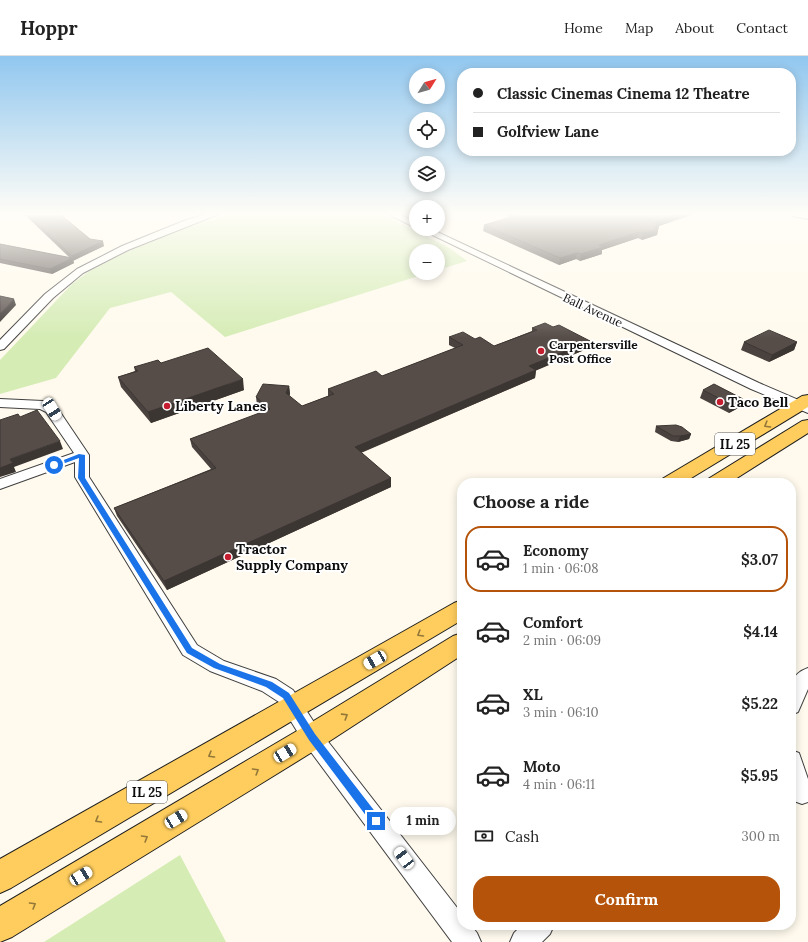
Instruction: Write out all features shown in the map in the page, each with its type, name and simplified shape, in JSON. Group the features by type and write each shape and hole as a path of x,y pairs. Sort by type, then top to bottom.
{"main road":[{"name":"IL 25","path":"678,478 805,405"},
{"name":"IL 25","path":"723,478 808,425"},
{"name":"IL 25","path":"0,877 457,611"},
{"name":"IL 25","path":"0,925 312,737 457,646"}],"street":[{"path":"0,347 63,283 80,271 111,255"},
{"name":"Ball Avenue","path":"480,255 755,386 805,405"},
{"path":"0,403 43,405 52,409 82,455 82,478 190,650 217,666 269,685 286,696 312,737 457,928"},
{"path":"0,484 82,455"},
{"path":"796,694 801,682 808,676"},
{"path":"796,779 800,795"},
{"path":"459,930 468,942"},
{"path":"523,942 536,930"}],"green space":[{"path":"118,255 409,255 409,279 225,337 171,292 110,308 56,378 0,394 0,360 72,284 88,272"},
{"path":"445,255 459,255 467,261 445,268"},
{"path":"180,855 226,942 44,942"}],"building":[{"path":"0,255 58,255 72,258 50,269 0,259"},
{"path":"554,255 569,255 560,258"},
{"path":"0,296 14,299 0,314"},
{"path":"545,323 553,327 559,325 590,341 529,366 536,370 355,447 391,478 164,581 114,508 216,468 190,439 270,409 256,397 263,384 289,386 286,393 302,406 334,394 328,389 376,371 382,376 463,345 449,337 463,332 475,339 480,337 494,346 537,330 532,328"},
{"path":"769,330 797,342 772,355 744,342"},
{"name":"Liberty Lanes","path":"208,348 243,379 148,412 118,377 138,371 134,367 158,360 161,363"},
{"path":"714,384 743,399 732,405 703,390"},
{"path":"37,410 60,441 10,459 13,463 0,468 0,420 18,414 20,417"},
{"path":"676,425 682,427 691,434 673,436 656,426"}],"place":[{"name":"Carpentersville Post Office","path":"541,351"},
{"name":"Taco Bell","path":"720,402"},
{"name":"Liberty Lanes","path":"167,406"},
{"name":"Tractor Supply Company","path":"228,557"}],"route":[{"path":"54,465 82,455 82,478 190,650 217,666 243,674 269,685 286,696 312,737 376,821"}]}
